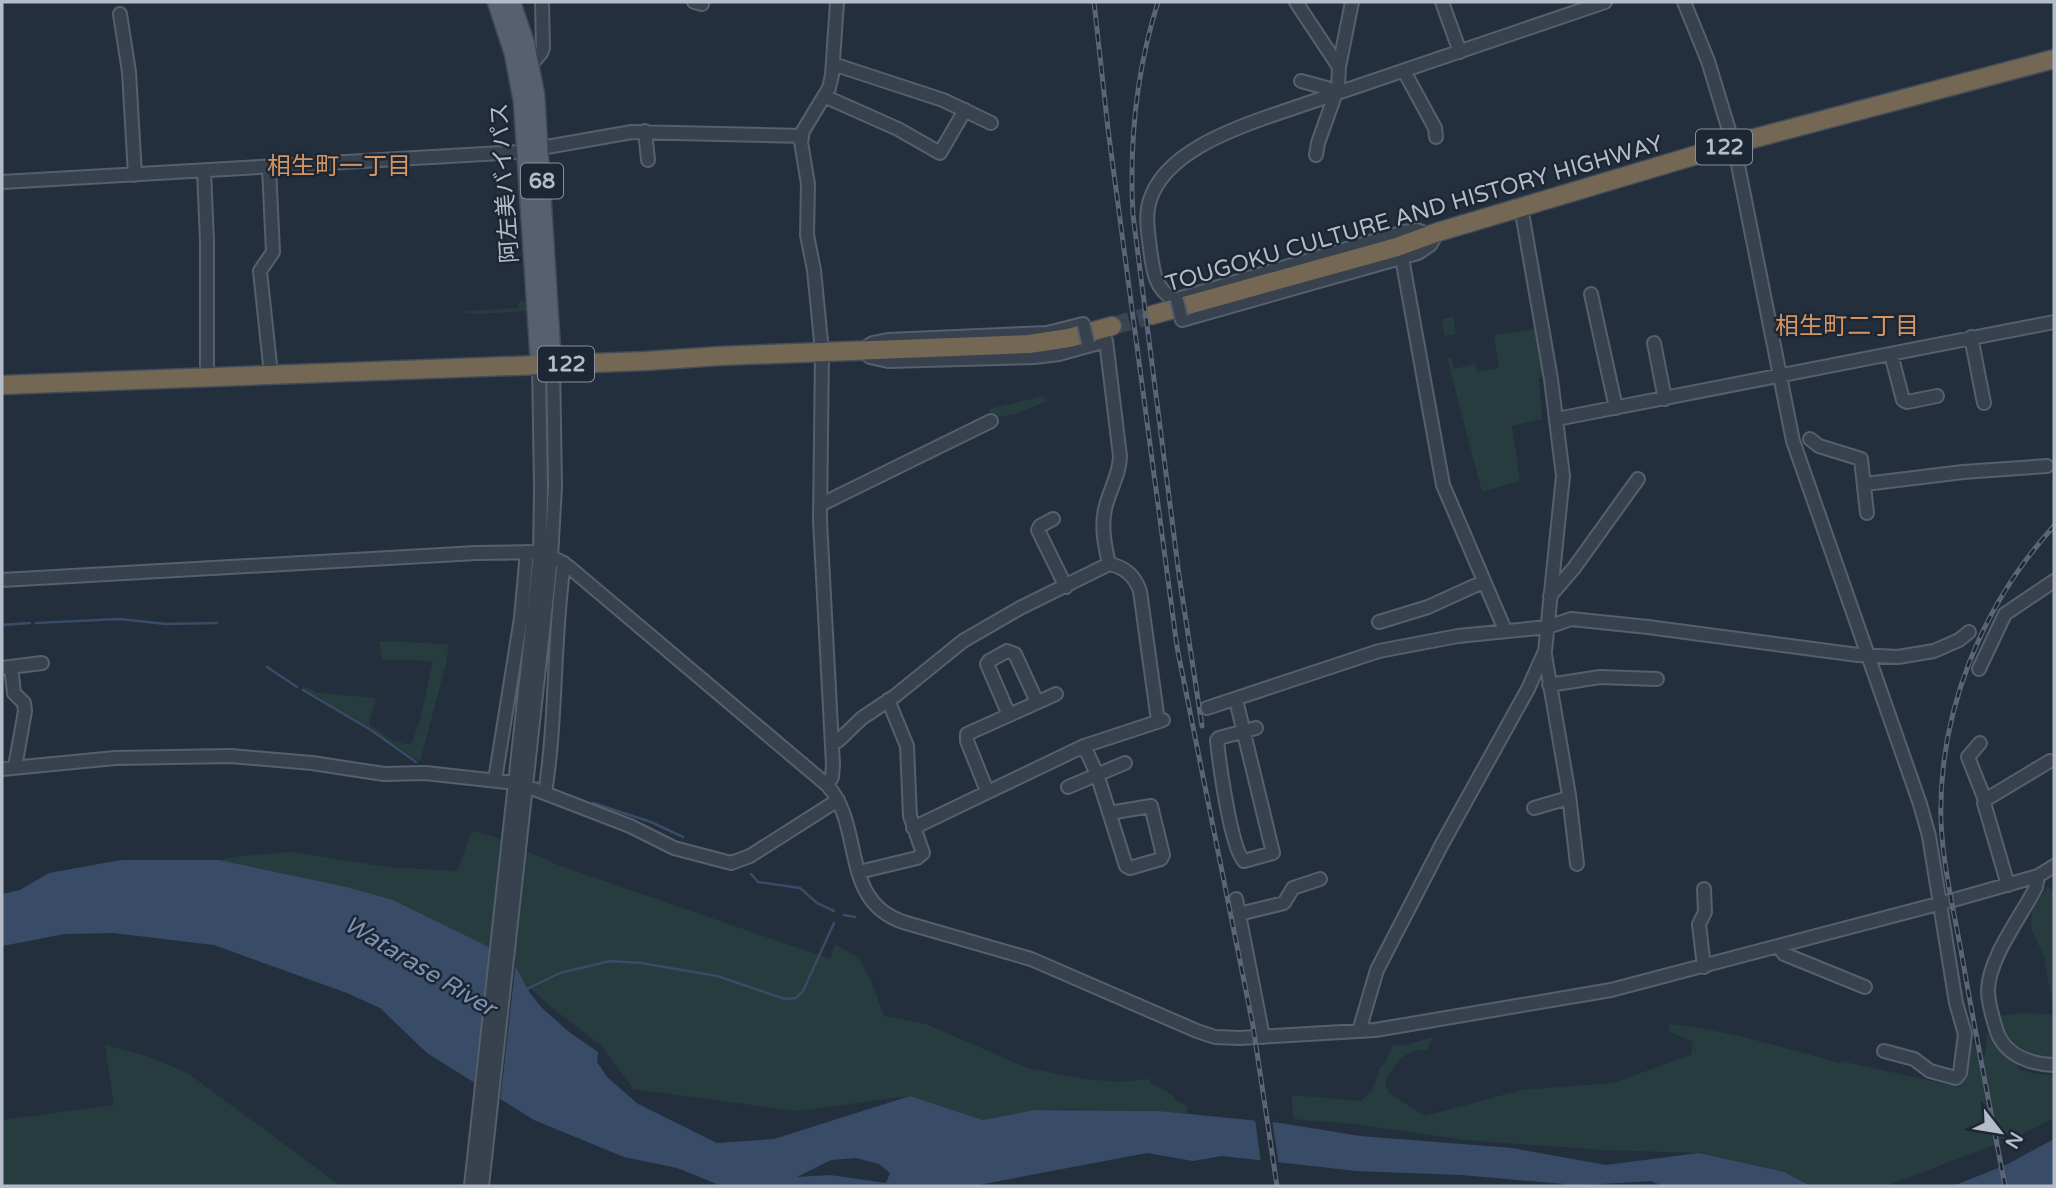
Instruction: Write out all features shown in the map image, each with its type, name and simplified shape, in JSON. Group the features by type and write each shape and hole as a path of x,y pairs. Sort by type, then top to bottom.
{"highway":[{"name":"TOUGOKU CULTURE AND HISTORY HIGHWAY","path":"1152,315 1396,247 1521,207 1734,145 2054,59"},
{"name":"122","path":"2,385 1029,344 1069,338 1112,326"}],"main road":[{"name":"阿左美バイパス","path":"496,2 509,38 533,149"},
{"name":"阿左美バイパス","path":"512,2 531,65 536,94 533,149 546,364"}],"street":[{"path":"531,65 543,48 542,2"},
{"path":"827,785 834,771 820,505 822,352 813,260 807,235 808,184 802,136 826,97 833,64 837,2"},
{"path":"1296,2 1339,67"},
{"path":"1316,155 1338,87 1339,67 1352,2"},
{"path":"1442,2 1460,52"},
{"path":"1177,300 1417,230 1434,234 1425,250 1402,258 1182,320 1177,300 1163,291 1153,273 1147,218 1149,202 1156,186 1185,157 1217,136 1267,117 1605,2"},
{"path":"1684,2 1708,61 1734,145 1793,442 1929,836 1956,1003 1965,1034 1960,1073 1956,1077 1930,1072 1914,1059 1884,1051"},
{"path":"120,14 130,72 135,174"},
{"path":"833,64 943,100 991,124"},
{"path":"1404,71 1435,128 1436,136"},
{"path":"1301,81 1327,88 1335,94"},
{"path":"826,97 898,129 940,153 965,110"},
{"path":"645,131 648,160"},
{"path":"2,182 533,149 645,131 802,136"},
{"path":"270,167 273,252 260,271 271,374"},
{"path":"204,171 207,377"},
{"path":"1521,207 1557,419 1563,481 1545,651 1569,795 1577,864"},
{"path":"1402,258 1443,485 1505,630"},
{"path":"1591,294 1616,408"},
{"path":"1557,419 2054,322"},
{"path":"1088,345 1083,324 1047,333 888,340 873,343 861,350 870,357 888,361 1035,357 1059,354 1106,341 1120,456 1104,514 1109,564"},
{"path":"1971,337 1984,403"},
{"path":"1654,343 1665,399"},
{"path":"1891,354 1903,400 1907,402 1937,396"},
{"path":"546,364 541,479 545,557 557,620 556,685 539,791 630,825 674,848 731,863 750,856 838,800"},
{"path":"820,505 992,421"},
{"path":"1793,442 1829,437"},
{"path":"1810,439 1819,446 1861,458 1867,513"},
{"path":"1865,484 1963,472 2047,466"},
{"path":"1550,596 1579,561 1638,479"},
{"path":"1053,519 1038,530 1066,587"},
{"path":"42,663 6,667 14,693 24,703 25,711 8,768 116,758 231,756 305,762 384,774 425,773 501,781 518,640 545,557"},
{"path":"482,1186 545,557"},
{"path":"2,580 261,564 545,557 651,634 827,785 838,800 847,824 864,889 872,903 885,914 1031,959 1206,1034 1224,1038 1359,1031 1602,992 2008,885 2038,876 2054,866"},
{"path":"832,743 838,741 862,718 963,641 1001,618 1109,564 1123,568 1130,574 1140,591 1160,720 1084,746 914,828"},
{"path":"1979,669 2010,608 2054,581"},
{"path":"1379,622 1428,607 1483,582"},
{"path":"1207,708 1379,651 1458,636 1548,627 1563,620 1584,620 1869,656 1898,657 1922,654 1953,643 1969,632"},
{"path":"1009,715 988,664 1007,651 1016,654 1037,702"},
{"path":"1359,1031 1377,970 1442,844 1528,689 1545,651"},
{"path":"1549,685 1589,678 1657,679"},
{"path":"987,791 966,737 971,731 1056,694"},
{"path":"859,872 920,857 923,850 909,813 907,746 888,700"},
{"path":"1236,700 1250,729 1273,853 1244,861 1232,830 1217,743 1219,738 1250,729"},
{"path":"1980,743 1968,757 1985,800 2008,885"},
{"path":"1084,746 1097,774 1109,813 1126,866 1130,868 1161,859 1163,855 1151,806 1109,813"},
{"path":"1985,800 2050,761"},
{"path":"1068,787 1125,763"},
{"path":"1534,808 1569,795"},
{"path":"471,1186 519,805"},
{"path":"2038,876 2036,887 1996,962 1988,995 1993,1020 2003,1044 2024,1058 2054,1065"},
{"path":"1239,914 1284,903 1293,888 1320,879"},
{"path":"1704,889 1705,912 1699,924 1704,967"},
{"path":"1236,899 1263,1037"},
{"path":"1779,946 1784,954 1865,987"}],"green space":[{"path":"520,300 525,302 526,311 479,314 455,312 518,308"},
{"path":"1453,317 1456,334 1445,336 1442,319"},
{"path":"1539,328 1547,376 1539,378 1542,419 1512,426 1520,481 1482,492 1447,358 1452,357 1454,369 1475,364 1477,372 1499,368 1494,335"},
{"path":"1044,396 1045,402 1015,414 991,418 989,409"},
{"path":"379,641 449,644 420,762 372,729 303,689 303,686 319,693 376,698 369,724 393,741 411,745 420,720 433,661 382,660"},
{"path":"472,831 495,837 558,865 830,959 835,944 859,958 884,1016 926,1024 1027,1068 1085,1079 1119,1082 1150,1079 1151,1083 1174,1096 1174,1100 1188,1106 1187,1114 1158,1111 1034,1110 983,1120 910,1096 796,1111 633,1089 602,1046 552,1008 479,942 393,900 347,887 219,860 291,852 388,867 457,871"},
{"path":"2048,886 2054,893 2054,1012 2044,957 2032,930 2031,921 2032,910"},
{"path":"2025,1013 2054,1015 2054,1058 2026,1052 2003,1034 2000,1016"},
{"path":"1670,1024 1734,1035 1839,1063 1841,1061 1959,1087 1966,1077 1968,1045 1974,1044 1979,1060 1982,1058 1986,1050 1986,1033 2019,1054 2018,1069 2035,1074 2054,1075 2054,1118 2018,1136 1886,1186 1811,1186 1784,1172 1699,1153 1604,1150 1465,1140 1354,1124 1293,1119 1292,1095 1360,1101 1372,1091 1381,1066 1385,1064 1393,1045 1403,1046 1433,1037 1427,1050 1412,1052 1401,1059 1385,1083 1389,1093 1425,1116 1521,1090 1613,1083 1691,1055 1693,1042 1668,1031"},
{"path":"105,1045 143,1055 186,1072 341,1186 2,1186 2,1120 114,1105"}],"water":[{"name":"Watarase River","path":"121,860 219,860 347,887 393,900 479,942 513,962 541,1007 569,1032 598,1052 597,1062 607,1077 638,1104 717,1143 774,1139 910,1096 983,1120 1034,1110 1158,1111 1280,1123 1360,1136 1512,1148 1606,1165 1699,1153 1784,1172 1811,1186 1663,1186 1651,1181 1567,1186 1461,1175 1356,1171 1222,1156 1193,1161 1147,1153 973,1186 722,1186 677,1168 624,1157 534,1120 427,1053 380,1008 347,993 214,945 113,933 65,934 2,946 2,894 20,890 49,873","holes":["856,1158 879,1164 890,1173 886,1183 830,1175 797,1177 831,1160"]},
{"path":"2054,1139 2054,1186 1953,1186 2008,1164"}],"pier":[{"path":"490,944 516,960 500,1103 474,1087"},
{"path":"1255,1118 1272,1119 1279,1166 1261,1164"}],"waterway":[{"path":"36,623 119,619 166,624 217,623"},
{"path":"2,625 30,623"},
{"path":"267,667 297,687"},
{"path":"303,690 371,730 416,762"},
{"path":"593,803 651,822 683,837"},
{"path":"751,874 758,882 800,888 817,903 834,911"},
{"path":"844,915 855,917"},
{"path":"527,989 560,973 610,961 641,963 717,976 785,999 796,998 803,991 834,923"}],"tunnel":[{"path":"1112,326 1152,315"}],"railway":[{"path":"1094,2 1108,129 1177,647 1253,1026 1277,1186"},
{"path":"1158,2 1139,81 1133,134 1133,215 1179,575 1202,726"},
{"path":"2005,1186 1947,874 1941,821 1942,780 1947,740 1969,662 2006,590 2028,557 2054,526"}],"district":[{"name":"相生町一丁目","path":"339,166"},
{"name":"相生町二丁目","path":"1847,326"}]}
